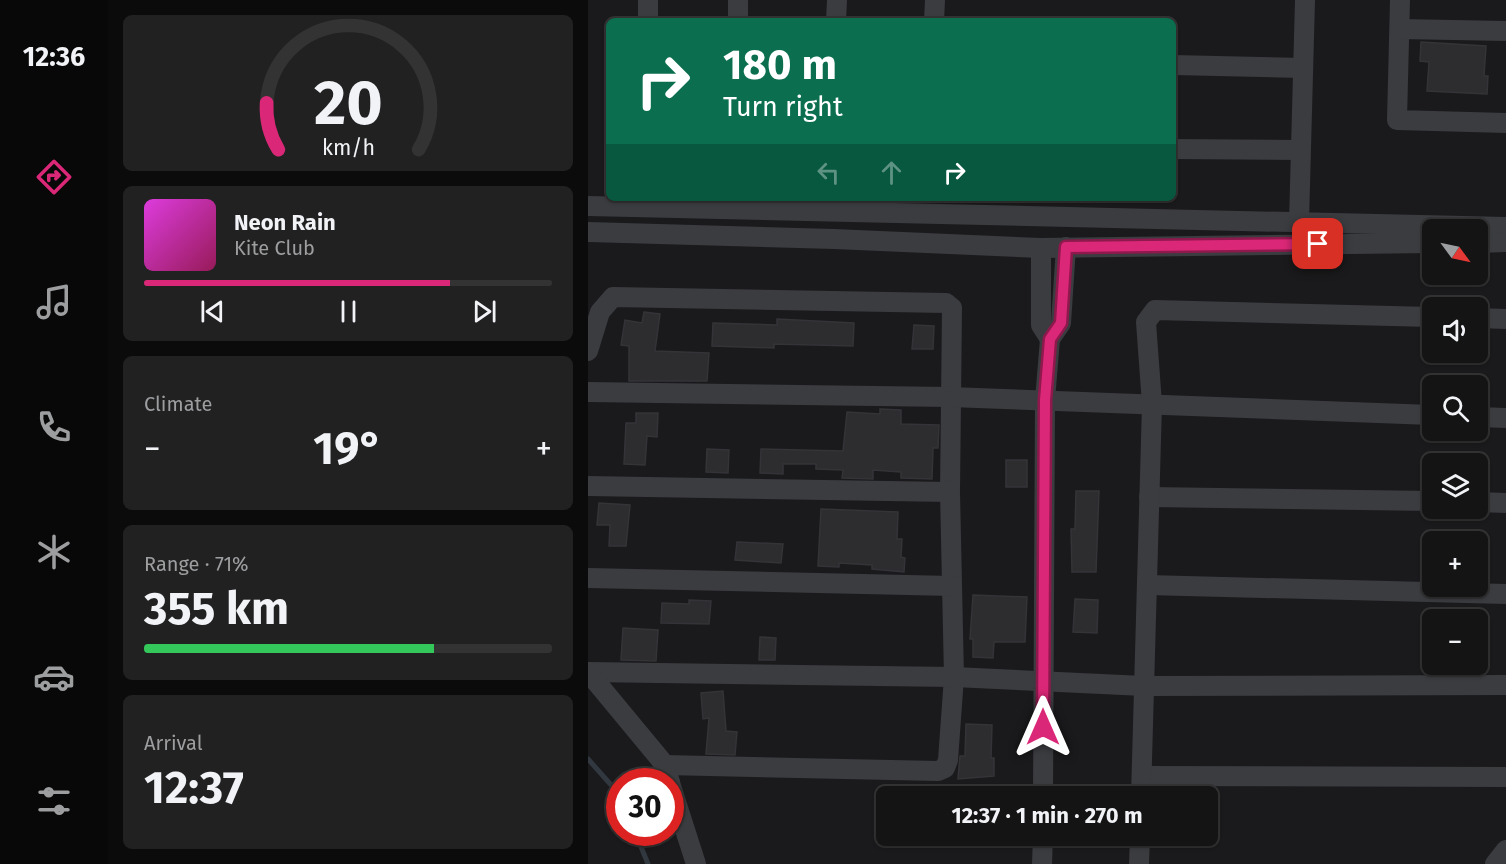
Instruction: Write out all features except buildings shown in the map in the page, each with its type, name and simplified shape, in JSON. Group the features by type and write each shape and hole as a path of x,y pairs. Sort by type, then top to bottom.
{"street":[{"path":"648,0 648,18"},
{"path":"738,0 738,18"},
{"path":"836,18 837,0"},
{"path":"934,18 935,0"},
{"path":"1299,222 1299,150 1305,0"},
{"path":"1400,0 1397,120 1506,123"},
{"path":"1400,29 1506,32"},
{"path":"1176,65 1302,68"},
{"path":"1176,149 1299,150"},
{"path":"834,204 834,239"},
{"path":"588,206 834,204 1299,222 1506,227"},
{"path":"638,234 641,207"},
{"path":"588,232 834,239 1041,249 1422,243"},
{"path":"1488,243 1506,244 1506,233"},
{"path":"1043,786 1045,400 1050,339 1061,323 1066,247"},
{"path":"1041,249 1041,325 1050,339"},
{"path":"588,351 600,312 613,297 946,303 952,309 950,492 954,677 948,760 945,768 938,771 684,776"},
{"path":"1142,786 1152,404 1146,322 1155,310 1422,317"},
{"path":"1488,318 1506,319"},
{"path":"588,392 950,397 1422,415"},
{"path":"1488,417 1506,418"},
{"path":"588,486 950,492"},
{"path":"1149,497 1422,501"},
{"path":"1488,502 1506,503"},
{"path":"588,578 952,586"},
{"path":"1147,585 1506,594"},
{"path":"588,672 954,677 1144,686 1506,685"},
{"path":"588,672 663,768"},
{"path":"1142,776 1506,777"},
{"path":"684,825 696,864"},
{"path":"1042,864 1043,846"},
{"path":"1139,864 1140,846"},
{"path":"1495,864 1506,850"}],"waterway":[{"path":"588,759 606,779"},
{"path":"641,846 648,864"}],"route":[{"path":"1043,727 1045,400 1050,339 1057,332 1061,323 1066,247 1318,244"}]}
